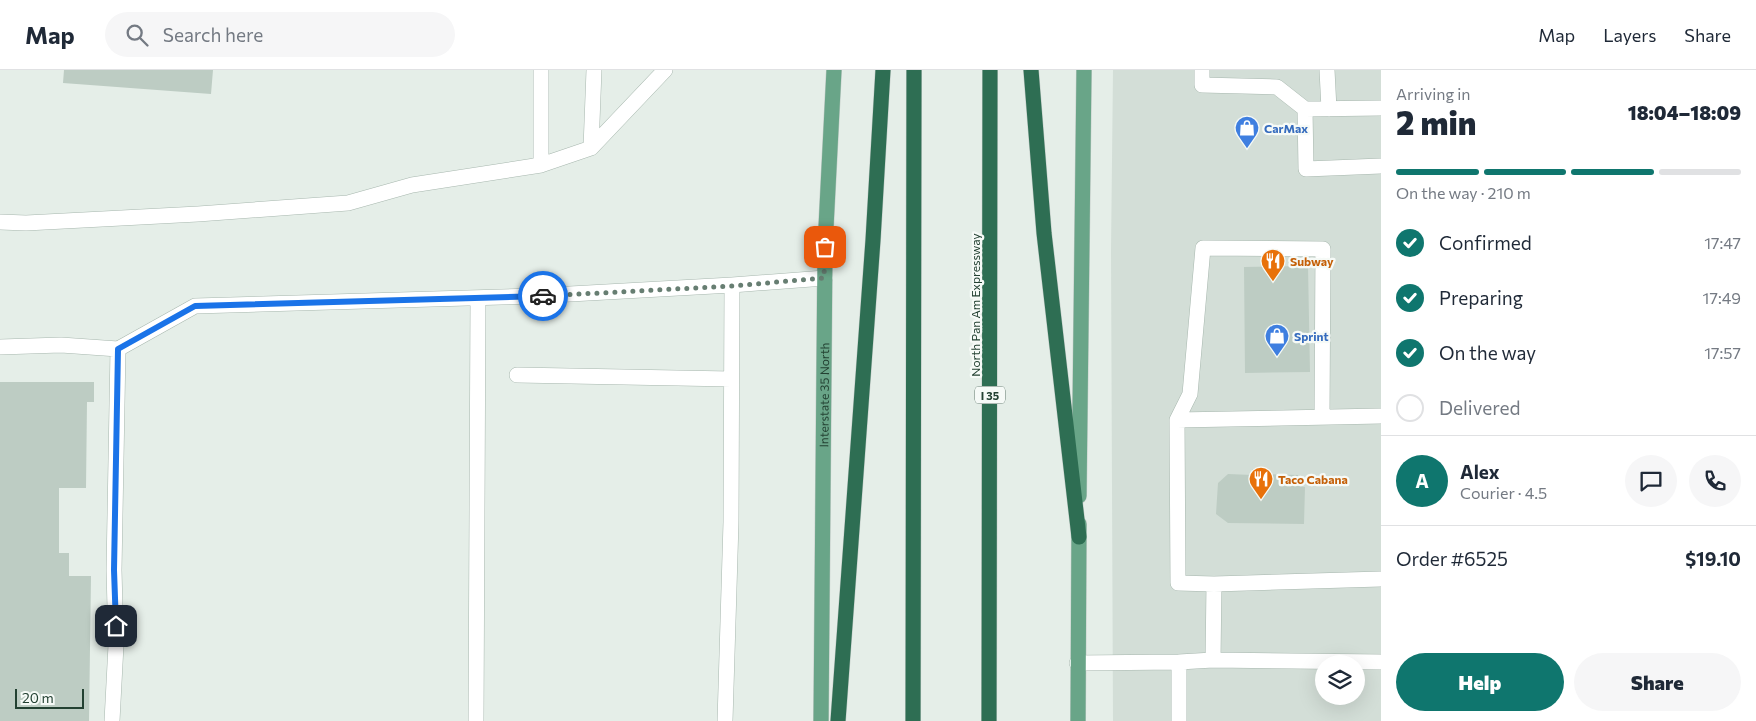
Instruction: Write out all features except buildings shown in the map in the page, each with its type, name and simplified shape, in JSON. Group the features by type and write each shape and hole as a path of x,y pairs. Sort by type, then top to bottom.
{"highway":[{"path":"838,721 873,240 883,70"},
{"path":"913,721 914,70"},
{"name":"North Pan Am Expressway","path":"989,721 990,70"},
{"path":"1031,70 1044,233 1079,537"}],"main road":[{"name":"Interstate 35 North","path":"821,721 824,278 834,70"},
{"path":"1078,721 1077,663 1084,70"}],"lane":[{"path":"541,70 541,165"},
{"path":"591,148 594,70"},
{"path":"0,222 26,223 348,204 412,185 541,165 591,148 665,70"},
{"path":"1202,70 1202,85 1277,87 1305,110 1381,108"},
{"path":"1327,70 1329,109"},
{"path":"1305,110 1306,169 1381,166"},
{"path":"1322,417 1323,249 1202,248 1190,394 1177,420 1178,584 1381,579"},
{"path":"0,347 61,345 118,349 195,306 478,298 732,286 824,278"},
{"path":"726,721 731,522 732,286"},
{"path":"476,721 478,298"},
{"path":"112,721 116,645 114,570 118,349"},
{"path":"517,375 731,379"},
{"path":"1177,420 1381,416"},
{"path":"1213,660 1214,584"},
{"path":"1077,663 1213,660 1381,662"},
{"path":"1179,721 1180,662"}],"shaded area":[{"path":"1113,70 1381,70 1381,721 1113,721 1111,251"}],"way so far":[{"path":"543,296 732,286 824,278 825,247"}],"place":[{"name":"CarMax","path":"1247,149"},
{"name":"Subway","path":"1273,282"},
{"name":"Sprint","path":"1277,357"},
{"name":"Taco Cabana","path":"1261,500"}],"route":[{"path":"116,626 114,570 118,349 195,306 543,296"}]}
